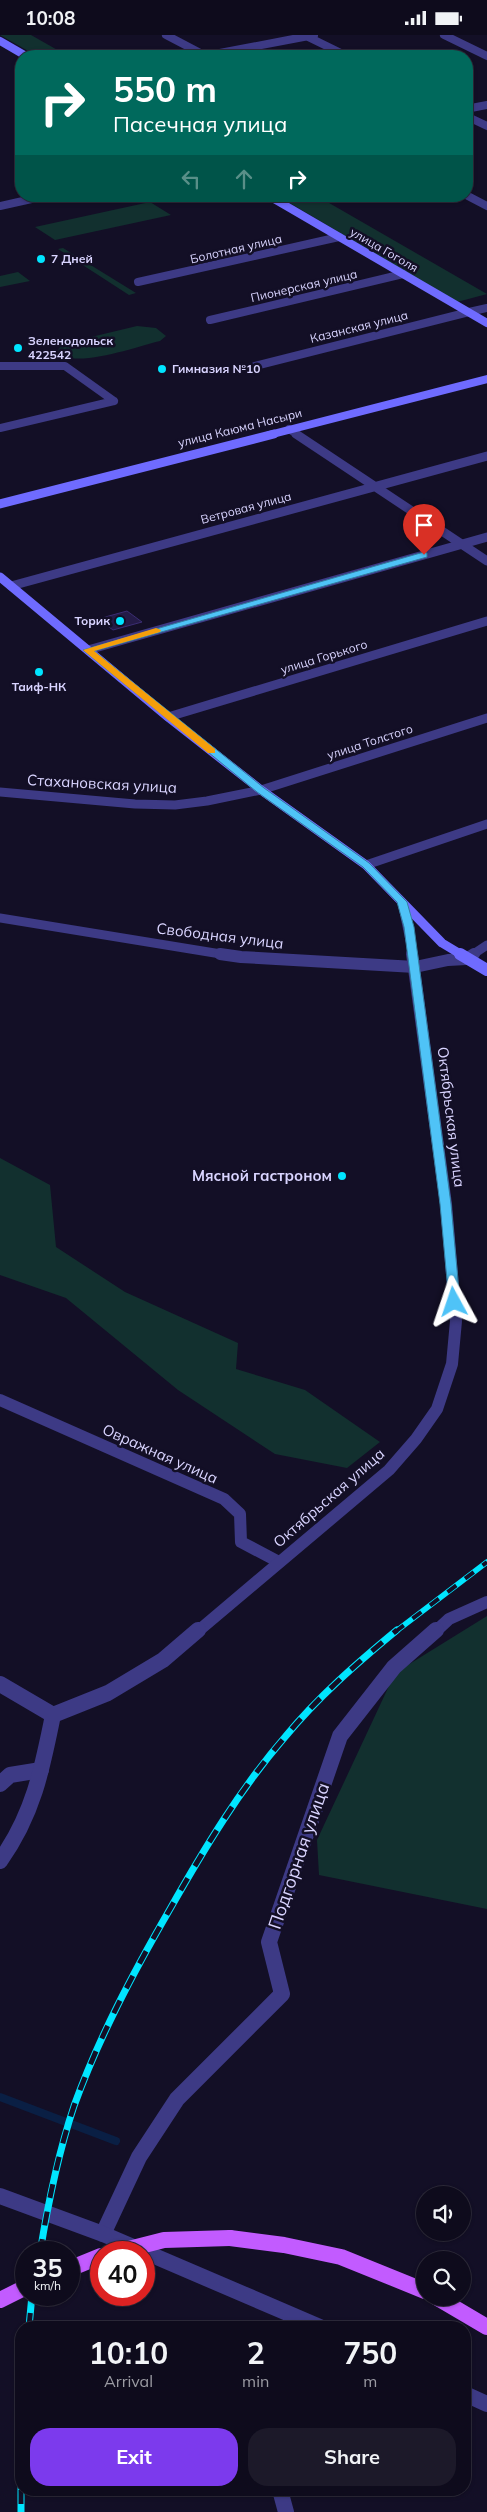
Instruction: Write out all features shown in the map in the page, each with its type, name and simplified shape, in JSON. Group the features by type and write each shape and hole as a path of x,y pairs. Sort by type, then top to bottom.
{"main road":[{"path":"0,41 16,50"},
{"name":"улица Гоголя","path":"279,202 487,323"},
{"name":"улица Каюма Насыри","path":"0,504 487,379"},
{"name":"Октябрьская улица","path":"0,577 168,717 261,790 366,865 442,943 487,970"},
{"path":"155,2242 164,2240 230,2238 284,2245 341,2257 416,2287"},
{"path":"0,2300 15,2292"},
{"path":"451,2306 487,2327"}],"street":[{"path":"166,35 194,50"},
{"path":"235,50 309,35 336,50"},
{"path":"444,35 487,56"},
{"path":"473,108 487,105"},
{"path":"473,119 487,126"},
{"path":"473,199 487,206"},
{"path":"0,206 18,202"},
{"name":"Болотная улица","path":"138,282 339,237"},
{"name":"Пионерская улица","path":"210,320 404,274"},
{"name":"Казанская улица","path":"255,366 487,308"},
{"path":"0,366 65,366 114,401 0,428"},
{"path":"289,429 487,561"},
{"name":"Ветровая улица","path":"12,586 487,456"},
{"path":"88,650 487,537"},
{"name":"улица Горького","path":"168,717 487,621"},
{"name":"улица Толстого","path":"261,790 487,718"},
{"name":"Стахановская улица","path":"0,793 72,800 175,805 207,801 261,790"},
{"path":"366,865 487,824"},
{"name":"Октябрьская улица","path":"53,1715 108,1693 138,1677 162,1660 389,1470 416,1439 437,1409 452,1364 456,1321 446,1204 409,927 402,902"},
{"name":"Свободная улица","path":"0,918 240,957 414,967 448,960 466,959"},
{"path":"466,959 487,945"},
{"name":"Овражная улица","path":"0,1400 224,1499 240,1514 242,1542 279,1562"},
{"name":"Подгорная улица","path":"103,2234 139,2157 177,2099 282,1995 269,1942 340,1736 394,1667 449,1619 487,1602"},
{"path":"0,1684 53,1715 34,1804 16,1842 0,1861"},
{"path":"0,1784 10,1775 41,1770"},
{"path":"0,2196 103,2234 301,2321"},
{"path":"471,2397 487,2404"},
{"path":"282,2496 286,2512"}],"green space":[{"path":"0,35 31,35 57,50 26,50"},
{"path":"150,202 171,215 55,240 35,227"},
{"path":"288,202 327,202 487,294 457,302"},
{"path":"63,248 136,293 129,295 58,249"},
{"path":"18,272 30,281 0,287 0,276"},
{"path":"137,326 156,328 166,336 160,341 91,358 77,359 65,357 57,352 62,344"},
{"path":"0,1158 50,1185 56,1247 125,1292 238,1343 236,1369 305,1390 380,1442 347,1468 275,1454 178,1390 66,1298 0,1275"},
{"path":"487,1616 487,1909 319,1875 317,1840 395,1673"}],"building":[{"name":"Торик","path":"127,611 142,622 113,630 98,619"}],"waterway":[{"path":"0,2097 116,2141"}],"railway":[{"path":"395,1632 487,1562"},
{"path":"42,2241 58,2160 68,2124 94,2055 143,1957 209,1842 253,1777 285,1737 338,1681 397,1630"},
{"path":"30,2321 31,2306"},
{"path":"21,2496 21,2512"}],"slow traffic":[{"path":"156,630 88,650 212,751"}],"place":[{"name":"7 Дней","path":"41,259"},
{"name":"Зеленодольск 422542","path":"18,348"},
{"name":"Гимназия №10","path":"162,369"},
{"name":"Торик","path":"120,621"},
{"name":"Таиф-НК","path":"39,672"},
{"name":"Мясной гастроном","path":"342,1176"}],"route":[{"path":"424,555 88,650 168,717 261,790 366,865 402,902 409,927 446,1204 454,1302"}]}
